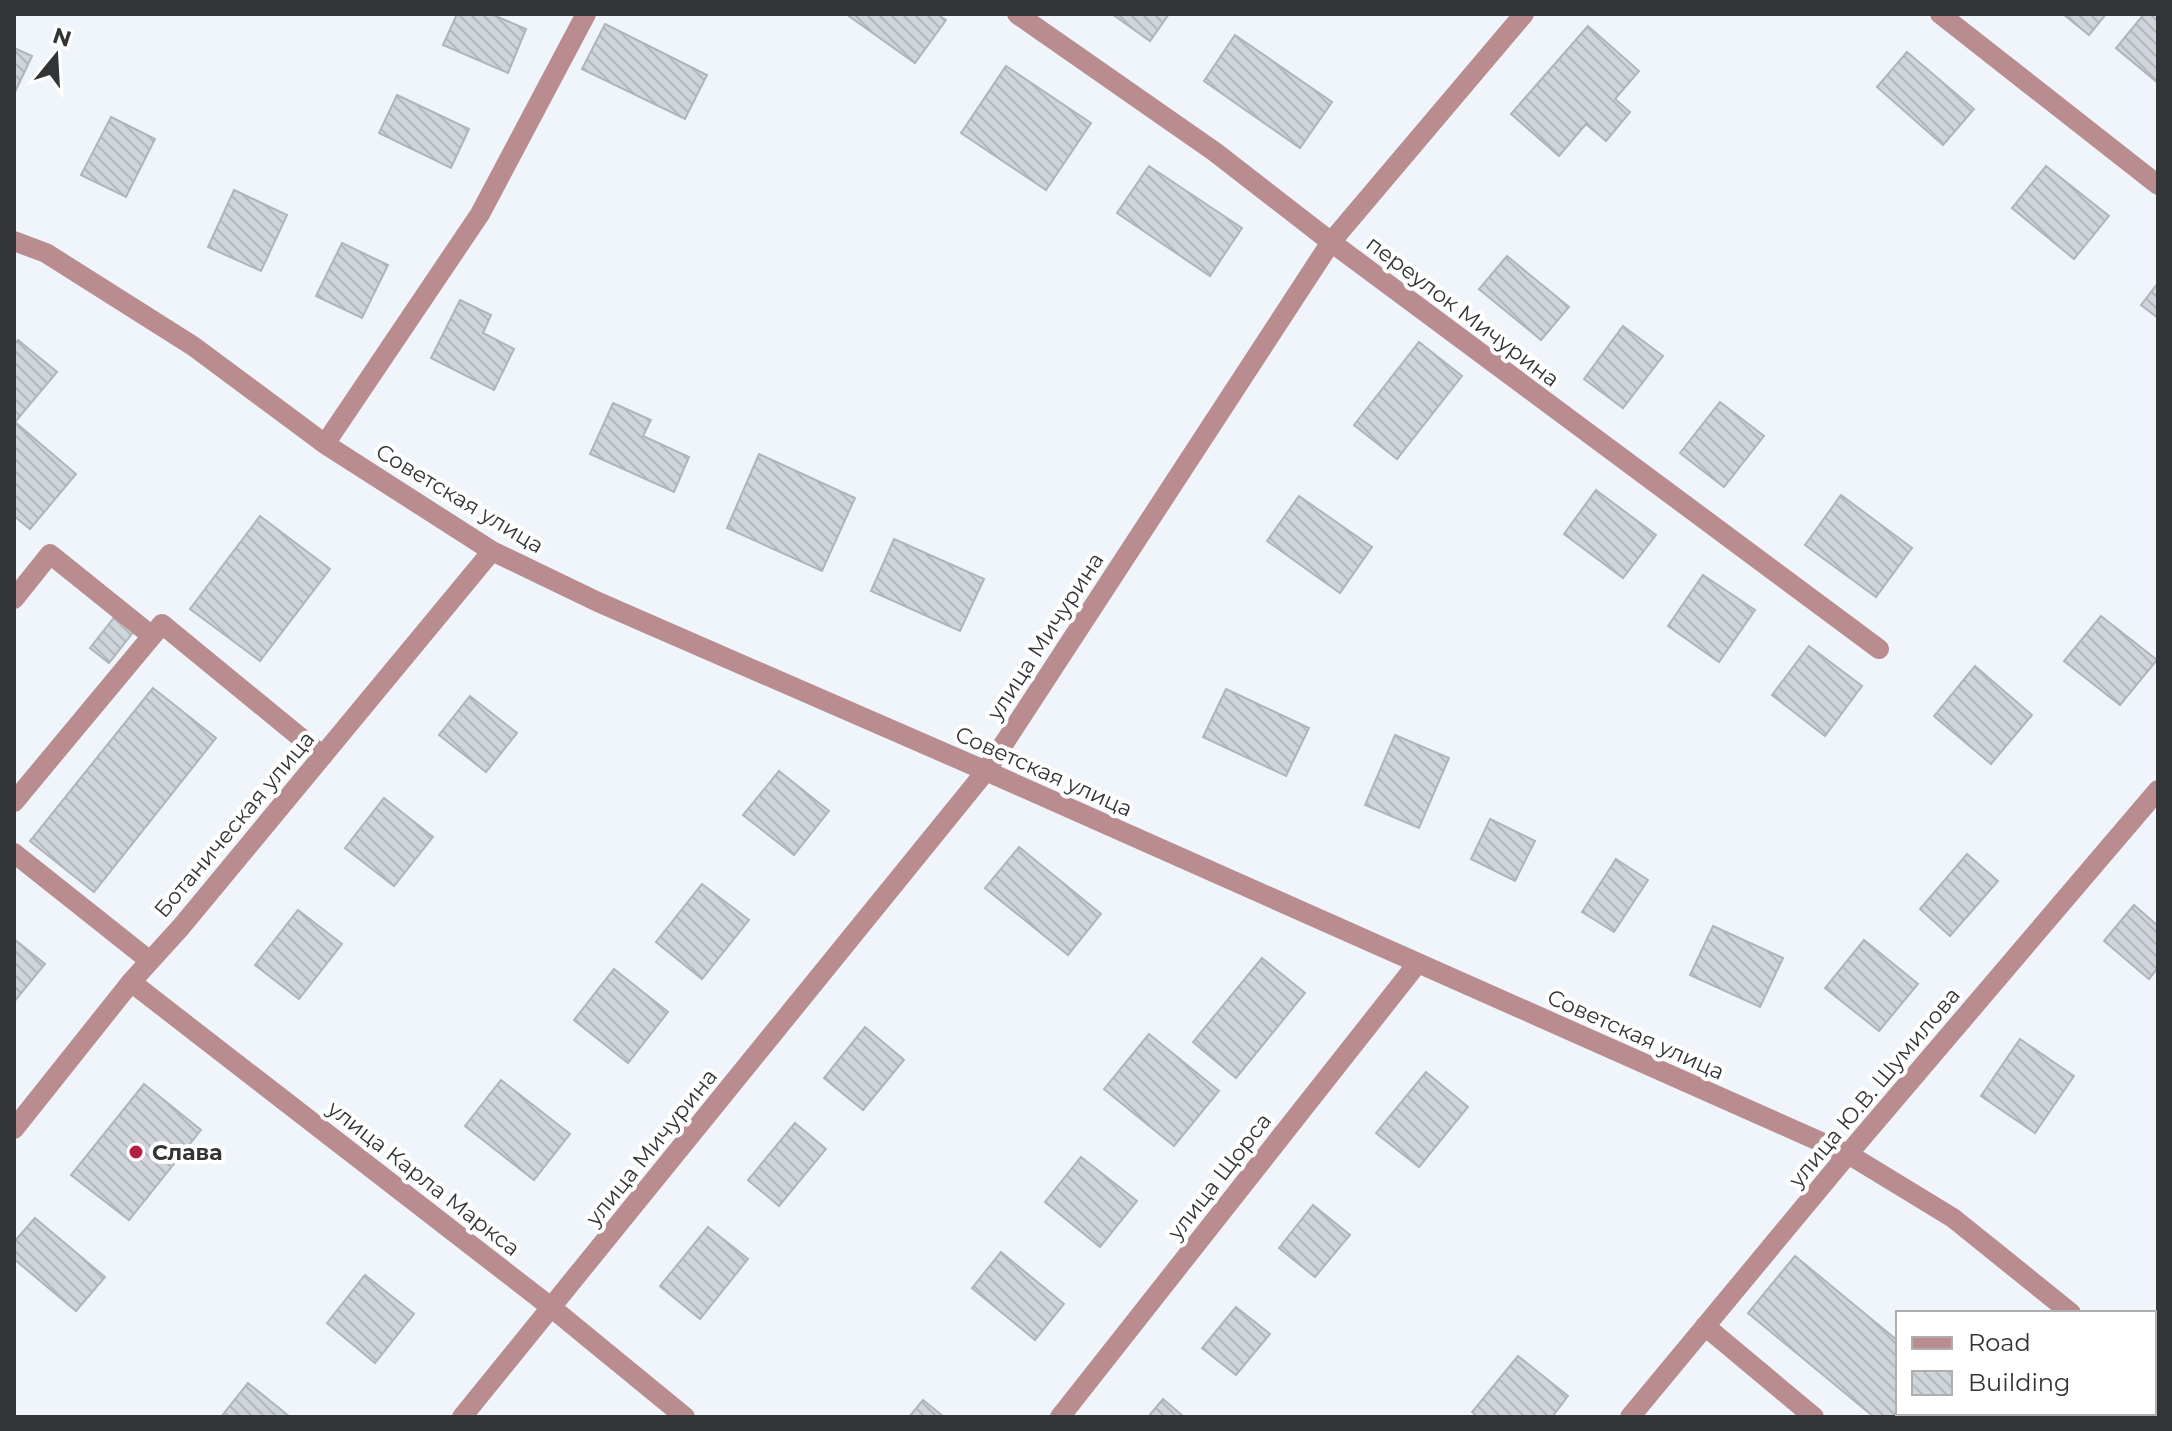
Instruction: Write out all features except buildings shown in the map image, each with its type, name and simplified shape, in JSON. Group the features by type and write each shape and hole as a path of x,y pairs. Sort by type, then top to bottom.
{"street":[{"path":"325,444 480,214 586,14"},
{"name":"переулок Мичурина","path":"1017,14 1215,152 1331,242 1879,649"},
{"name":"улица Мичурина","path":"462,1417 986,771 1331,242 1524,14"},
{"path":"1940,14 2158,185"},
{"name":"Советская улица","path":"14,241 46,253 193,346 325,444 492,551 598,602 1848,1154 1953,1218 2069,1311"},
{"name":"Ботаническая улица","path":"14,1129 131,982 181,927 492,551"},
{"path":"14,599 50,554 152,636"},
{"path":"14,802 162,624 323,756"},
{"name":"улица Ю.В. Шумилова","path":"1630,1417 1848,1154 2158,790"},
{"path":"14,853 150,961"},
{"name":"улица Щорса","path":"1060,1417 1417,964"},
{"name":"улица Карла Маркса","path":"131,982 552,1308 685,1417"},
{"path":"1705,1326 1814,1417"}],"place":[{"name":"Слава","path":"136,1152"}]}
